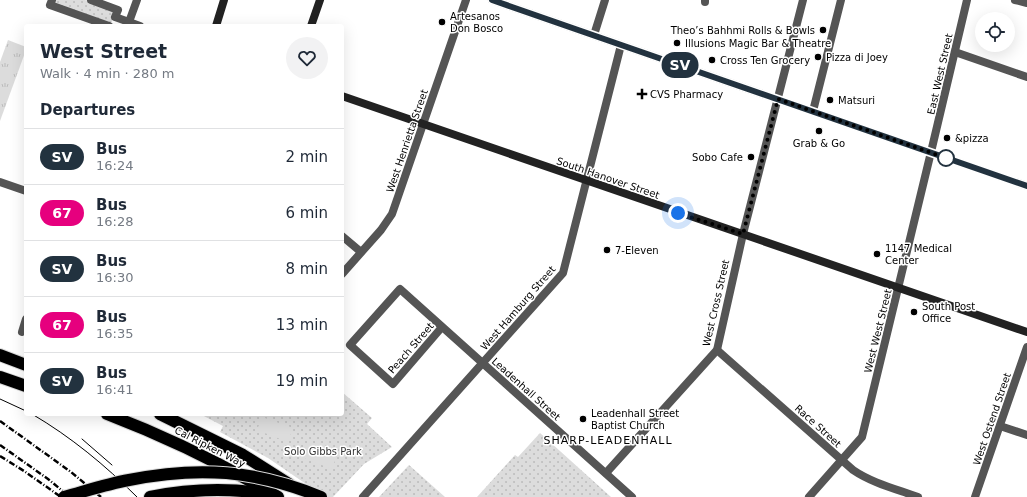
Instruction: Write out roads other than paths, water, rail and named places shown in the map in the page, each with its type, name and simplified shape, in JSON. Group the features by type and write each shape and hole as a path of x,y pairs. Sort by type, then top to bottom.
{"highway":[{"path":"0,355 24,363"},
{"path":"0,377 24,385"},
{"name":"Cal Ripken Way","path":"112,416 158,434 212,460 278,497"},
{"name":"Cal Ripken Way","path":"165,416 243,455 309,497"},
{"path":"64,497 128,480 176,473 230,472 274,480 321,497"},
{"path":"150,497 178,492 227,490 286,497"}],"main road":[{"path":"217,24 224,0"},
{"path":"312,24 320,0"},
{"name":"South Hanover Street","path":"344,97 1027,332"}],"street":[{"path":"52,0 50,5 103,24"},
{"path":"91,0 118,10 113,24"},
{"path":"115,18 128,24 137,0"},
{"name":"West Henrietta Street","path":"344,272 381,230 392,214 466,0"},
{"path":"492,0 1027,186"},
{"path":"594,35 605,0"},
{"name":"West Cross Street","path":"606,474 717,350 743,234 803,0"},
{"path":"813,112 841,0"},
{"name":"East West Street","path":"931,152 968,0"},
{"path":"1015,0 1027,3"},
{"name":"West Hamburg Street","path":"363,497 563,273 621,45"},
{"path":"955,52 1027,77"},
{"name":"West West Street","path":"809,497 862,438 931,152"},
{"path":"0,182 24,190"},
{"path":"344,238 361,252"},
{"name":"Peach Street","path":"400,289 442,327 393,384 350,345 400,289"},
{"path":"22,332 24,326"},
{"name":"Leadenhall Street","path":"442,327 632,497"},
{"name":"West Ostend Street","path":"975,497 1027,347"},
{"name":"Race Street","path":"717,350 842,461 862,476 918,497"},
{"path":"1000,426 1027,436"}],"tram line":[{"path":"0,399 24,410"},
{"path":"35,416 87,452 137,497"},
{"path":"82,439 112,465"}],"railway":[{"path":"0,421 71,472 101,497"},
{"path":"0,445 48,479 70,497"},
{"path":"0,456 61,497"}],"place":[{"name":"Artesanos Don Bosco","path":"442,22"},
{"name":"Theo’s Bahhmi Rolls & Bowls","path":"823,30"},
{"name":"Illusions Magic Bar & Theatre","path":"677,43"},
{"name":"Pizza di Joey","path":"818,57"},
{"name":"Cross Ten Grocery","path":"712,60"},
{"name":"CVS Pharmacy","path":"642,94"},
{"name":"Matsuri","path":"830,100"},
{"name":"Grab & Go","path":"819,131"},
{"name":"&pizza","path":"947,138"},
{"name":"Sobo Cafe","path":"751,157"},
{"name":"7-Eleven","path":"607,250"},
{"name":"1147 Medical Center","path":"877,254"},
{"name":"South Post Office","path":"914,312"},
{"name":"Leadenhall Street Baptist Church","path":"583,419"}],"district":[{"name":"SHARP-LEADENHALL","path":"608,440"}],"park label":[{"name":"Solo Gibbs Park","path":"323,451"}]}
